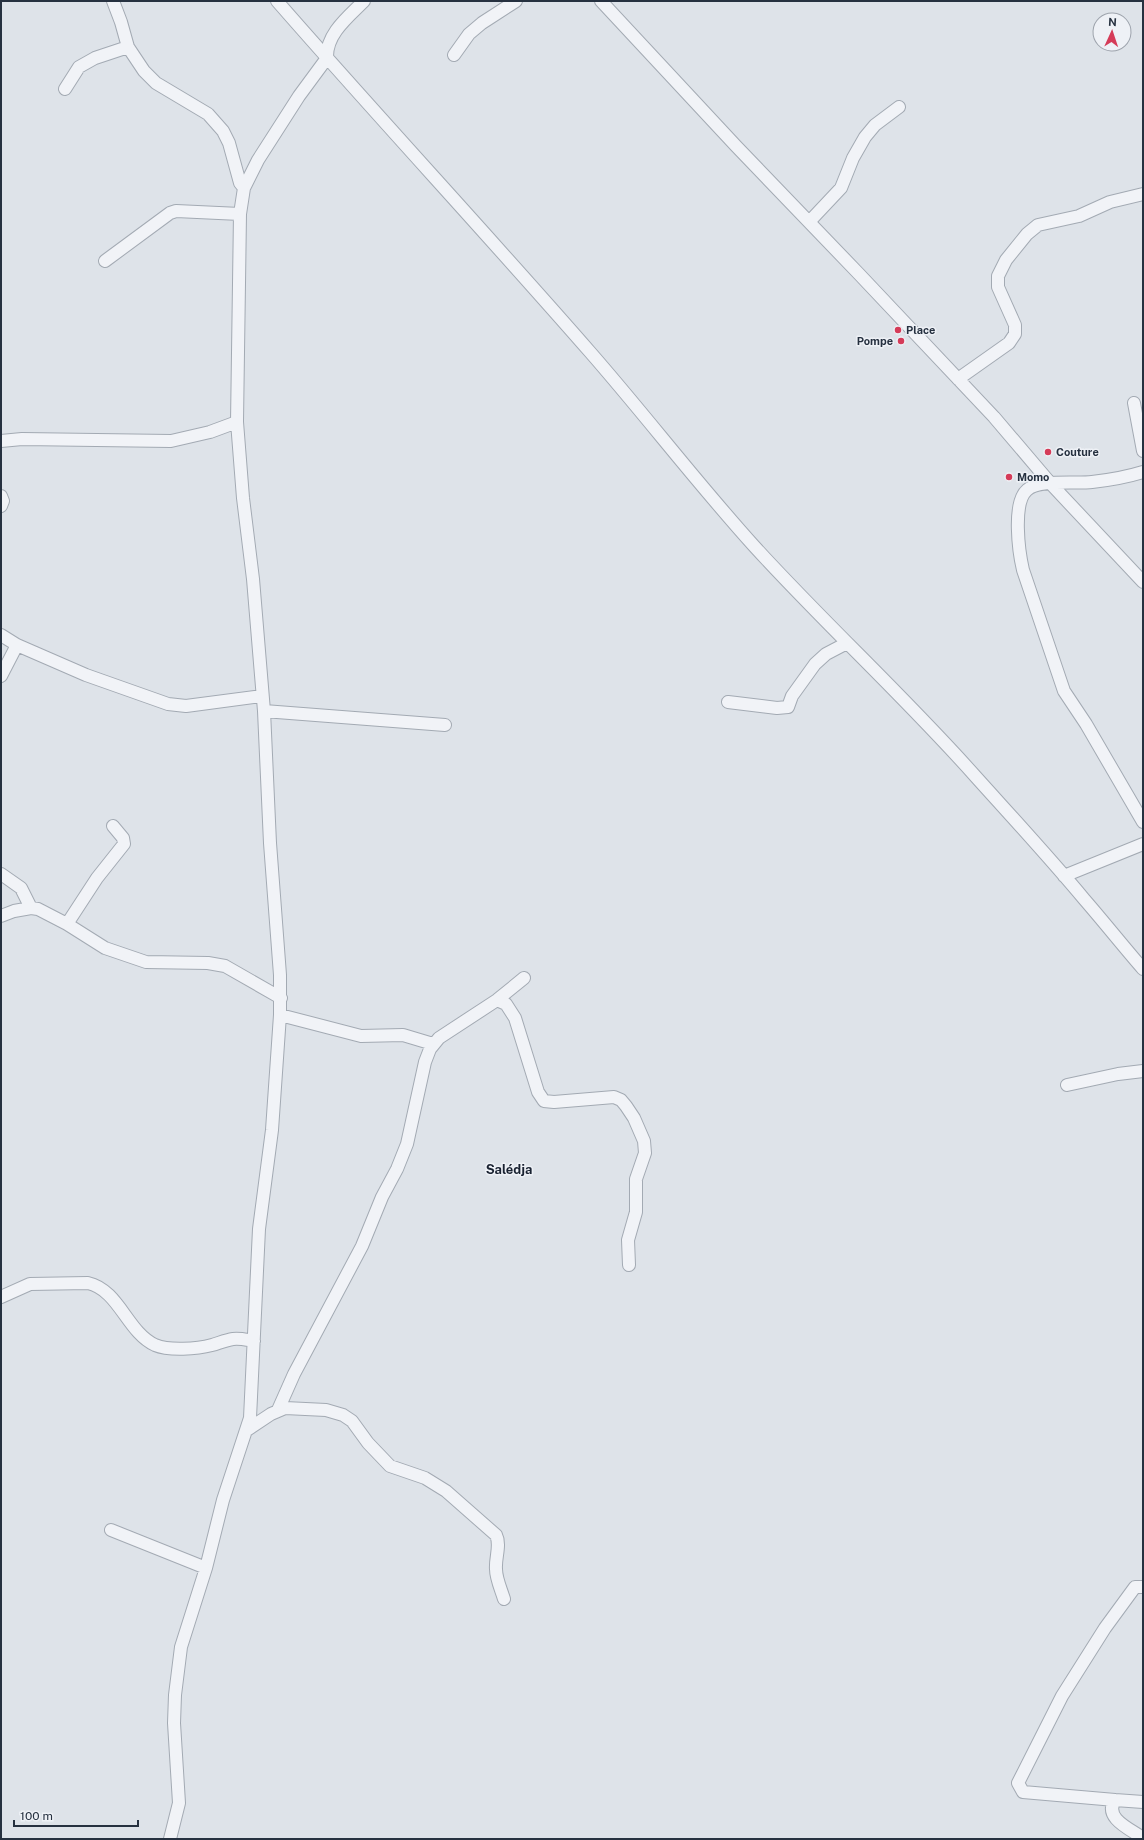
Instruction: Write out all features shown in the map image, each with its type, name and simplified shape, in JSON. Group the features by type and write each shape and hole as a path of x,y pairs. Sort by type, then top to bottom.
{"street":[{"path":"113,1 128,47 144,71 156,83 173,94 199,107 208,114 223,131 240,183 244,188"},
{"path":"277,1 591,354 736,525 974,775 1064,876 1143,969"},
{"path":"170,1839 179,1803 178,1775 174,1741 175,1695 179,1659 185,1630 206,1568 223,1500 247,1430 252,1402 262,1196 272,1130 281,998 270,843 264,711 254,579 243,498 237,422 240,214 244,188 258,160 299,96 327,58 331,37 364,1"},
{"path":"454,54 469,34 482,22 516,1"},
{"path":"601,1 736,146 994,417 1051,484 1143,582"},
{"path":"65,89 79,67 95,58 128,47"},
{"path":"809,222 841,188 853,158 865,136 875,125 899,107"},
{"path":"958,379 1009,343 1015,334 1015,325 998,287 998,276 1006,260 1026,234 1038,225 1079,216 1110,202 1143,194"},
{"path":"105,261 170,213 176,211 240,214"},
{"path":"1134,403 1143,451"},
{"path":"1,441 58,439 166,442 210,432 237,422"},
{"path":"1143,472 1091,483 1032,486 1023,493 1019,515 1019,552 1023,570 1064,691 1086,724 1143,822"},
{"path":"1,496 3,501 1,506"},
{"path":"1,635 17,645 86,675 175,706 204,704 262,696"},
{"path":"728,702 770,708 788,707 792,696 815,664 826,654 847,643"},
{"path":"1,676 17,645"},
{"path":"264,711 445,725"},
{"path":"66,924 97,878 124,844 123,838 113,826"},
{"path":"1064,876 1143,844"},
{"path":"1,874 21,888 31,908"},
{"path":"1,916 14,910 31,908 38,909 105,948 146,962 208,963 225,966 281,998"},
{"path":"278,1410 291,1381 362,1246 382,1197 407,1144 425,1062 433,1044 457,1025 497,1000 524,978"},
{"path":"497,1000 506,1004 515,1018 538,1092 544,1101 554,1102 614,1097 621,1100 634,1118 644,1141 645,1153 636,1179 636,1212 628,1240 629,1265"},
{"path":"280,1016 361,1036 403,1035 433,1044"},
{"path":"1067,1085 1118,1074 1143,1071"},
{"path":"1,1297 30,1284 88,1283 97,1286 106,1293 146,1339 155,1345 193,1348 231,1339 254,1341"},
{"path":"247,1430 278,1410 300,1408 326,1410 343,1415 352,1421 368,1443 390,1466 425,1478 446,1491 497,1537 496,1572 504,1599"},
{"path":"111,1530 206,1568"},
{"path":"1143,1587 1135,1587 1105,1628 1062,1696 1018,1783 1023,1792 1143,1802"},
{"path":"1115,1800 1112,1805 1114,1816 1117,1821 1143,1838"}],"place":[{"name":"Place","path":"898,330"},
{"name":"Pompe","path":"901,341"},
{"name":"Couture","path":"1048,452"},
{"name":"Momo","path":"1009,477"}],"district":[{"name":"Salédja","path":"509,1169"}]}
